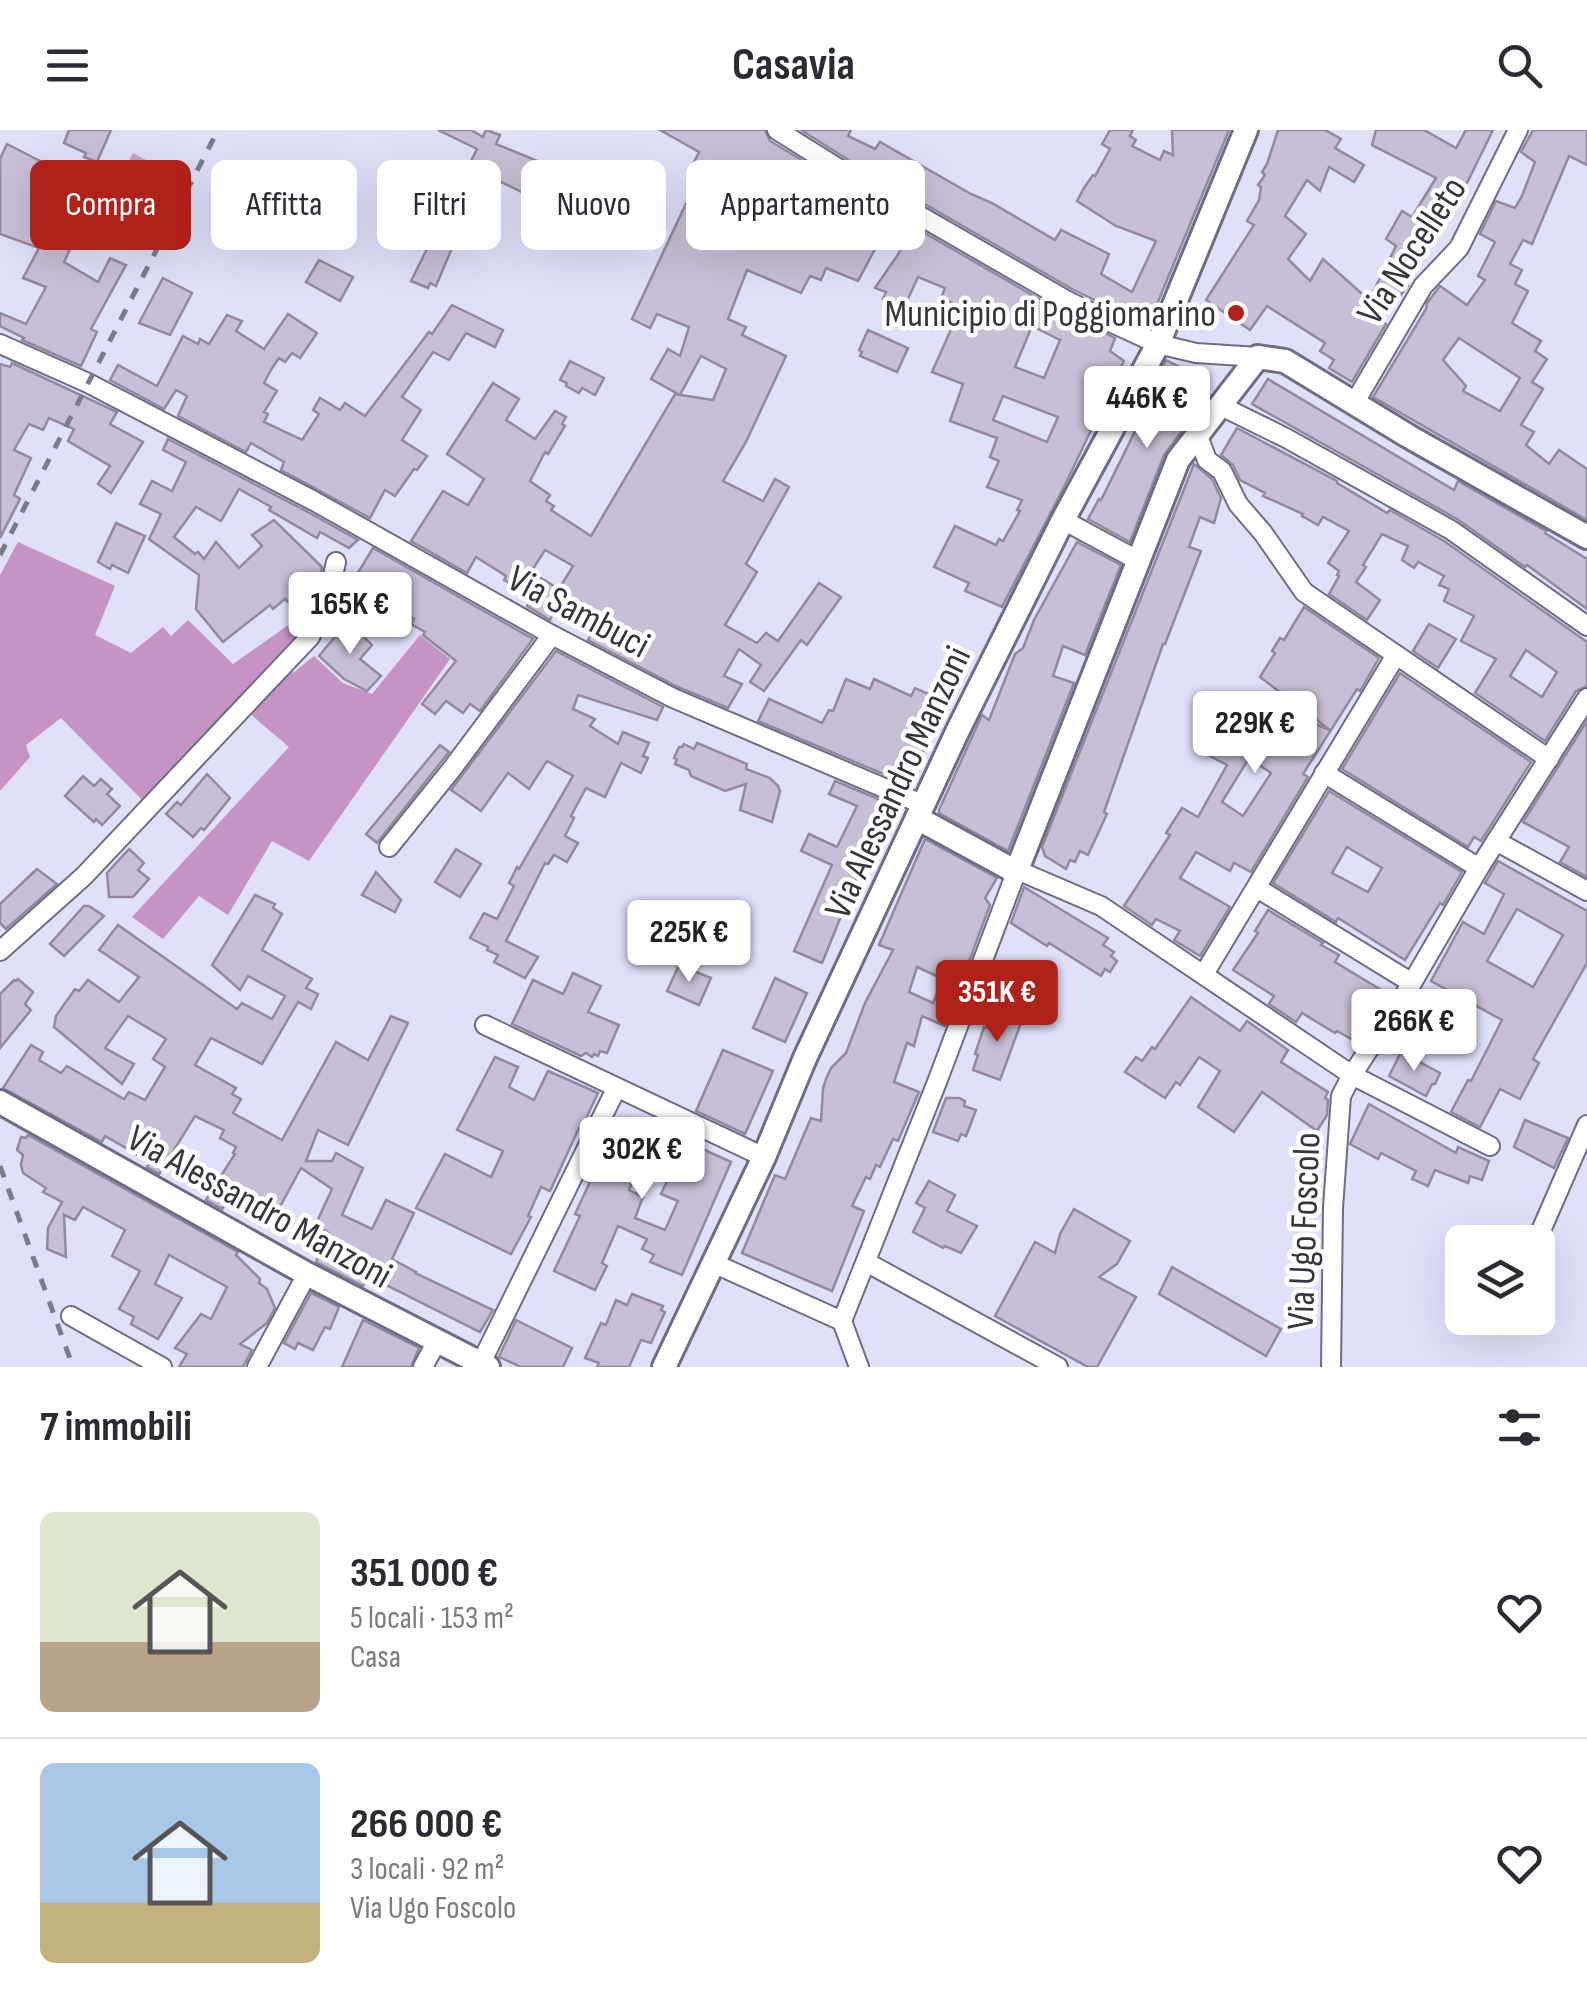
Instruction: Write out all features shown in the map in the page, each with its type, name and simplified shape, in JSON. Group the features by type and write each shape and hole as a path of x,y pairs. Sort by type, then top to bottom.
{"main road":[{"name":"Via Alessandro Manzoni","path":"664,1367 920,812 1063,520 1158,344 1246,130"},
{"path":"920,812 1017,870 1178,460 1258,357 1285,361 1587,537"},
{"name":"Via Alessandro Manzoni","path":"0,1102 307,1274 484,1365"}],"street":[{"path":"776,130 1066,300 1158,344 1196,352 1258,357"},
{"name":"Via Nocelleto","path":"1354,402 1423,286 1458,248 1518,130"},
{"name":"Via Sambuci","path":"0,344 88,384 314,501 673,698 920,812"},
{"path":"1221,406 1451,530 1587,626"},
{"path":"1198,436 1208,460 1222,471 1238,504 1304,592 1549,759"},
{"path":"1063,520 1139,561"},
{"path":"0,951 84,876 310,636 328,597 336,562"},
{"path":"389,848 552,635"},
{"path":"1204,974 1396,654"},
{"name":"Via Ugo Foscolo","path":"1331,1367 1334,1190 1341,1096 1587,698"},
{"path":"1324,773 1479,868"},
{"path":"1496,841 1587,891"},
{"path":"858,1367 842,1321 1017,870 1102,906 1352,1075 1490,1146"},
{"path":"1257,888 1412,983"},
{"path":"485,1025 764,1156"},
{"path":"484,1365 616,1088"},
{"path":"1543,1225 1587,1125"},
{"path":"866,1262 1058,1367"},
{"path":"713,1263 842,1321"},
{"path":"257,1367 307,1274"},
{"path":"71,1316 162,1367"},
{"path":"423,1367 436,1341"}],"shaded area":[{"path":"18,542 115,586 95,635 131,653 163,627 171,636 188,620 233,664 307,612 317,623 284,658 293,673 314,656 343,683 372,694 420,635 450,659 309,861 272,841 228,915 199,896 163,939 132,917 289,747 242,707 142,800 61,718 26,745 30,757 0,791 0,575"}],"building":[{"path":"69,130 111,130 98,160 84,157 86,153 64,143"},
{"path":"438,130 471,130 483,137 486,130 500,135 496,144 535,160 521,160 521,192 501,182 501,160 472,160 477,149"},
{"path":"660,130 765,130 770,141 802,160 695,160 699,152"},
{"path":"801,130 851,130 848,136 875,149 880,142 912,160 848,160"},
{"path":"1110,130 1133,130 1130,136 1136,140 1132,146 1160,160 1164,151 1173,155 1172,130 1229,130 1148,326 1072,289 925,204 925,168 1055,240 1061,230 1109,254 1101,274 1132,292 1156,241 1116,226 1077,201 1110,149 1102,144"},
{"path":"1278,130 1325,130 1341,139 1335,148 1364,165 1354,182 1329,167 1320,191 1307,180 1285,216 1306,234 1288,259 1310,281 1323,259 1369,300 1396,246 1386,239 1402,211 1412,217 1436,178 1372,145 1376,130 1424,130 1456,148 1466,130 1493,130 1454,204 1450,200 1429,237 1426,234 1401,281 1408,286 1381,320 1386,324 1352,382 1329,368 1334,360 1320,351 1325,343 1267,306 1250,330 1206,300 1254,225 1247,221 1259,200 1258,185 1265,175 1262,172"},
{"path":"1533,130 1587,130 1587,165 1569,156 1532,244 1523,240 1510,264 1522,270 1515,284 1528,291 1512,323 1541,341 1535,351 1547,359 1532,382 1543,389 1521,425 1534,432 1526,445 1549,464 1559,450 1587,469 1587,520 1373,397 1440,286 1467,305 1485,280 1478,276 1495,242 1480,234 1496,201 1515,208 1522,196 1535,162 1521,152","holes":["1459,338 1520,378 1500,411 1463,391 1466,386 1443,360"]},
{"path":"7,144 38,160 30,160 30,245 0,234 0,159"},
{"path":"686,204 686,250 874,250 858,281 826,268 821,280 810,276 801,293 747,270 728,319 746,327 742,335 786,356 723,481 763,501 775,479 789,487 746,564 757,572 725,625 757,643 766,633 778,641 819,583 841,597 807,645 801,640 764,691 750,682 761,665 739,649 724,676 742,684 728,708 588,640 593,631 587,627 589,622 558,604 550,620 527,606 533,595 504,580 506,576 476,557 467,573 411,541 443,491 468,505 484,479 447,454 493,383 519,399 506,420 535,439 555,411 566,417 562,424 565,426 530,481 550,495 546,501 554,506 551,510 591,536 675,394 679,395 651,379 668,349 680,356 689,327 657,314 650,328 632,319","holes":["701,356 726,369 713,400 680,395","545,550 573,566 559,589 531,572"]},
{"path":"925,233 1115,338 1110,351 1124,361 1002,607 965,591 969,583 934,567 955,526 996,545 999,539 1003,541 1022,500 987,487 999,461 990,457 997,438 950,421 963,384 932,372 961,307 941,298 945,288 918,277 908,299 903,297 899,306 883,299 886,292 875,288 901,250 925,250","holes":["1032,326 1060,340 1044,378 1015,367","1003,396 1058,417 1047,442 993,420"]},
{"path":"38,250 70,250 64,262 98,282 110,258 126,265 91,329 97,332 81,366 0,326 0,313 26,324 46,287 23,278"},
{"path":"426,250 451,250 436,286 430,283 428,288 411,281"},
{"path":"319,260 353,277 340,301 306,282"},
{"path":"163,278 192,293 170,335 139,323"},
{"path":"452,305 503,330 495,347 466,333 449,360 433,352 402,397 421,410 402,440 427,456 395,496 385,490 370,518 281,470 284,462 251,443 246,452 178,416 187,396 176,390 164,409 110,380 118,365 157,386 183,336 198,344 200,339 209,344 227,315 242,321 236,331 264,349 288,314 317,333 300,358 292,353 285,362 279,358 271,370 264,383 277,391 264,412 268,414 264,422 302,440 319,414 313,410 320,398 340,410 345,403 365,416"},
{"path":"868,330 908,348 897,372 860,356"},
{"path":"1166,360 1203,379 1181,432 1164,455 1130,542 1088,519 1155,391 1151,389"},
{"path":"570,361 604,378 595,395 582,388 579,393 560,380"},
{"path":"12,363 117,412 110,424 143,442 111,493 98,484 110,466 68,441 74,429 49,418 43,430 29,424 14,450 31,458 14,495 20,499 0,538 0,364 10,367"},
{"path":"1268,379 1454,490 1458,481 1587,559 1587,609 1457,519 1252,404"},
{"path":"1237,428 1444,541 1587,642 1587,686 1576,691 1545,741 1475,693 1496,659 1461,641 1474,616 1444,601 1449,589 1439,585 1444,576 1418,562 1414,568 1402,560 1408,546 1382,534 1356,582 1380,600 1367,620 1329,594 1339,571 1328,563 1349,531 1323,517 1318,525 1263,496 1265,493 1240,480 1233,465 1221,455","holes":["1526,650 1557,672 1542,697 1510,676"]},
{"path":"168,439 358,540 349,548 320,532 317,538 239,489 221,521 196,507 174,537 204,559 216,542 239,568 262,546 252,535 274,520 322,567 320,578 289,603 285,599 273,609 270,605 223,642 196,609 199,575 149,539 161,514 140,504 152,481 172,491 186,462 163,450"},
{"path":"1194,464 1212,479 1221,498 1214,523 1200,517 1189,547 1201,551 1163,644 1104,812 1107,814 1088,855 1080,851 1066,869 1045,856 1042,847"},
{"path":"116,523 145,536 128,573 98,562"},
{"path":"1077,542 1121,565 1085,655 1063,646 1053,676 1074,683 1008,851 939,810 982,715 989,720 1015,654 1023,648"},
{"path":"373,548 533,639 480,711 470,704 463,713 446,701 435,714 422,704 456,661 411,624 414,619 404,613 407,609 381,592 365,616 331,620 360,579 356,576"},
{"path":"1304,607 1379,658 1303,774 1308,777 1251,872 1234,863 1230,871 1196,852 1180,878 1230,907 1200,956 1174,940 1180,931 1156,919 1152,925 1124,906 1170,835 1166,833 1182,808 1198,817 1227,765 1210,756 1247,697 1330,730 1260,677 1280,638 1284,640","holes":["1249,758 1271,773 1243,816 1222,802"]},
{"path":"348,621 372,645 360,659 381,676 367,691 344,679 319,656"},
{"path":"1429,624 1456,639 1438,668 1413,651"},
{"path":"556,651 663,707 657,720 578,695 573,709 595,719 590,726 618,744 623,732 649,743 643,756 648,758 641,773 621,763 605,797 586,788 565,836 578,843 567,862 554,855 545,863 506,941 538,957 525,978 494,962 498,955 470,938 484,913 497,919 514,886 509,883 517,867 573,776 547,761 529,789 508,773 481,811 451,790"},
{"path":"1400,673 1531,762 1481,841 1474,837 1468,847 1342,769"},
{"path":"846,679 870,689 874,679 911,696 915,688 947,702 907,784 758,721 769,699 822,723 829,710 833,711"},
{"path":"1587,721 1587,877 1560,862 1569,847 1523,822"},
{"path":"697,743 747,764 746,769 770,778 778,786 772,822 740,810 746,784 725,791 675,764 679,747 684,744 694,749"},
{"path":"440,745 449,752 377,843 366,834"},
{"path":"207,774 230,798 204,830 201,828 193,837 166,814 177,802 181,805"},
{"path":"83,776 94,786 101,779 112,789 107,794 120,806 102,825 65,796"},
{"path":"835,781 893,805 861,878 857,877 822,963 794,951 832,865 801,851 809,834 837,847 857,806 829,794"},
{"path":"1329,791 1462,872 1405,960 1273,883","holes":["1347,847 1382,868 1368,892 1332,873"]},
{"path":"925,839 997,878 985,898 990,905 945,1026 922,1016 914,1046 907,1043 894,1082 919,1092 898,1141 893,1139 880,1167 876,1165 870,1179 866,1177 852,1206 864,1211 832,1291 742,1253 775,1175 785,1179 811,1118 821,1121 826,1079 846,1053 865,1003 893,950 879,945","holes":["917,967 943,979 933,1003 909,992"]},
{"path":"129,849 144,863 138,870 149,879 133,897 109,897 107,873"},
{"path":"456,849 481,864 460,897 435,882"},
{"path":"1498,861 1587,911 1587,963 1533,1059 1539,1063 1520,1099 1500,1089 1480,1127 1451,1112 1502,1020 1431,981 1463,922 1484,934 1504,894 1485,883","holes":["1517,909 1563,935 1533,987 1487,961"]},
{"path":"37,869 57,884 6,929 0,923 0,904"},
{"path":"376,872 401,900 395,912 362,895"},
{"path":"1024,887 1108,938 1103,945 1114,952 1111,956 1117,961 1110,972 1105,969 1101,976 1011,923"},
{"path":"255,895 275,904 273,908 282,914 262,950 312,979 306,988 318,994 311,1009 298,1002 262,1064 211,1038 195,1065 236,1088 232,1094 241,1099 233,1113 282,1140 336,1042 368,1060 391,1016 408,1023 348,1145 318,1130 306,1161 332,1161 336,1153 363,1168 342,1215 372,1229 386,1200 414,1213 392,1259 493,1310 480,1332 368,1276 363,1286 316,1262 329,1233 315,1226 332,1189 301,1168 270,1225 228,1200 222,1209 206,1200 210,1193 198,1187 206,1172 219,1179 235,1154 236,1147 220,1138 224,1130 195,1116 159,1174 147,1167 150,1162 105,1136 102,1142 3,1088 31,1045 43,1052 39,1060 61,1073 67,1066 124,1099 129,1092 145,1100 165,1067 153,1059 166,1039 128,1016 105,1048 134,1064 122,1084 54,1027 56,1016 75,989 79,991 88,980 119,1002 139,977 99,950 118,925 237,1009 242,1003 272,1019 285,996 248,976 240,990 212,965"},
{"path":"84,906 104,916 64,956 50,944"},
{"path":"704,908 736,922 724,949 692,936"},
{"path":"1268,910 1323,943 1339,955 1335,962 1386,993 1355,1041 1302,1013 1296,1022 1269,1004 1274,996 1233,970"},
{"path":"679,965 711,978 699,1005 667,991"},
{"path":"573,973 601,986 588,1012 619,1025 607,1053 581,1056 512,1024 533,980 563,994"},
{"path":"775,978 807,993 785,1042 753,1028"},
{"path":"18,979 33,992 25,1004 31,1010 0,1048 0,994"},
{"path":"1191,997 1240,1031 1247,1021 1288,1050 1281,1062 1328,1092 1327,1115 1317,1131 1262,1092 1234,1132 1198,1107 1220,1071 1199,1057 1180,1085 1176,1082 1165,1098 1125,1072 1136,1057 1142,1061 1152,1047 1155,1049"},
{"path":"995,1010 1022,1020 1000,1080 973,1070 984,1027 988,1028"},
{"path":"723,1050 773,1071 745,1134 696,1111"},
{"path":"1401,1052 1440,1073 1426,1096 1389,1076"},
{"path":"495,1057 518,1067 509,1087 534,1100 548,1071 598,1093 550,1191 541,1187 528,1216 531,1217 511,1254 416,1208 445,1154 491,1177 503,1151 457,1130"},
{"path":"946,1098 959,1098 965,1101 964,1106 976,1110 966,1136 961,1134 958,1141 933,1132"},
{"path":"1369,1104 1456,1153 1458,1147 1489,1161 1482,1180 1470,1176 1468,1183 1435,1170 1428,1186 1412,1179 1416,1171 1381,1153 1378,1159 1350,1144"},
{"path":"631,1119 638,1129 692,1151 694,1145 731,1162 682,1275 650,1262 654,1255 642,1249 647,1239 618,1226 602,1263 607,1266 595,1290 554,1271 580,1216 575,1214 590,1182 585,1180 615,1122","holes":["645,1155 674,1166 661,1194 678,1201 665,1230 635,1218 643,1197 629,1190"]},
{"path":"1525,1120 1568,1138 1554,1168 1514,1147"},
{"path":"28,1135 238,1252 236,1255 267,1289 275,1308 267,1323 240,1344 252,1350 243,1367 179,1367 187,1354 175,1348 201,1314 211,1319 227,1287 169,1255 155,1284 182,1298 158,1339 131,1324 134,1317 119,1309 140,1271 112,1256 125,1230 83,1207 75,1220 64,1215 66,1257 47,1249 48,1228 62,1202 43,1192 46,1188 23,1173 23,1155 17,1150 21,1137"},
{"path":"929,1181 955,1195 947,1211 977,1226 961,1253 913,1232 925,1208 916,1203"},
{"path":"1074,1209 1130,1241 1117,1264 1099,1277 1136,1297 1097,1367 1088,1367 995,1316 1035,1242 1055,1253"},
{"path":"1172,1267 1281,1329 1266,1356 1159,1294"},
{"path":"311,1293 339,1307 330,1329 325,1327 313,1350 298,1343 295,1349 284,1343"},
{"path":"632,1294 663,1306 661,1310 665,1312 651,1343 641,1340 629,1367 597,1367 599,1363 585,1358 601,1323 606,1325 616,1300 627,1305"},
{"path":"363,1320 419,1348 411,1367 342,1367"},
{"path":"516,1320 572,1348 563,1367 521,1367 499,1357"}],"railway":[{"path":"0,555 218,130"},
{"path":"0,1166 73,1367"}],"place":[{"name":"Municipio di Poggiomarino","path":"1236,313"}]}
